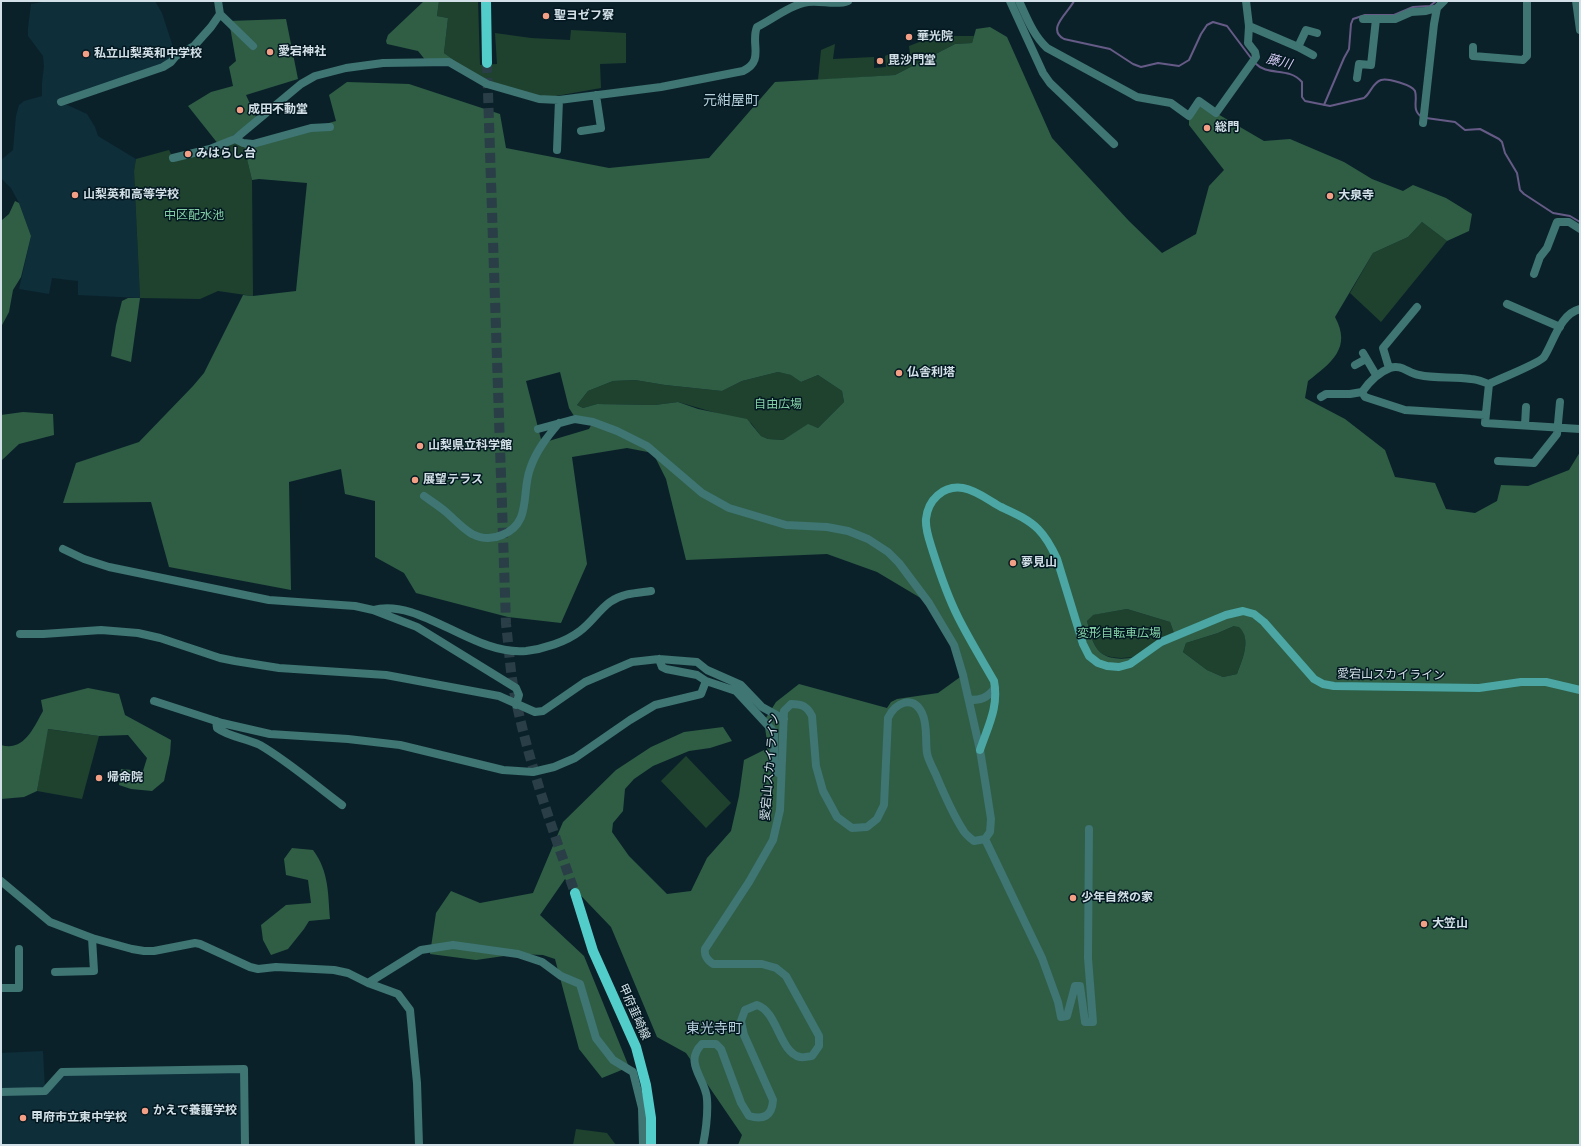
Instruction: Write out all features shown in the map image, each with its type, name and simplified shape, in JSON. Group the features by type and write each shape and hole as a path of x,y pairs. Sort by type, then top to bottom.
{"main road":[{"path":"486,1 487,63"},
{"name":"愛宕山スカイライン","path":"980,750 995,704 994,681 950,600 928,537 926,521 932,501 945,490 954,488 964,488 974,492 1029,521 1038,529 1051,546 1057,559 1083,644 1089,656 1107,666 1119,667 1130,664 1162,642 1226,615 1243,611 1254,614 1264,622 1314,679 1323,684 1334,686 1479,688 1521,682 1546,682 1580,690"},
{"name":"甲府韮崎線","path":"575,893 593,951 636,1047 646,1085 650,1118 650,1145"}],"street":[{"path":"218,1 220,14 253,46"},
{"path":"173,158 210,149 235,139 301,84 315,76 334,70 383,63 449,62 487,84 539,100 559,100 596,96 661,87 743,71 748,69 754,63 755,32 757,27 795,6 804,3 842,3 848,1"},
{"path":"1010,1 1042,73 1050,83 1114,144"},
{"path":"1020,1 1030,26 1039,40 1047,48 1138,97 1171,103 1189,116 1199,101 1216,113 1256,57 1255,52 1248,43 1249,26 1246,1"},
{"path":"1363,19 1395,19 1411,12 1426,11 1437,8 1444,1"},
{"path":"1473,48 1473,56 1523,60 1527,56 1527,1"},
{"path":"1576,1 1580,30"},
{"path":"1423,122 1437,8"},
{"path":"61,102 163,67 171,62 176,56 194,46 211,27 220,14"},
{"path":"1357,78 1359,64 1371,64 1376,19"},
{"path":"1249,26 1313,55"},
{"path":"1298,47 1306,30 1318,33"},
{"path":"581,131 601,128 596,96"},
{"path":"557,150 559,100"},
{"path":"235,139 243,143 253,144 311,128 330,127"},
{"path":"1534,274 1540,257 1548,248 1557,222 1569,222 1580,229"},
{"path":"1507,304 1560,327"},
{"path":"1389,368 1383,348 1417,307"},
{"path":"1321,397 1326,394 1350,394 1362,392 1376,375 1389,368 1398,367 1413,374 1427,377 1472,379 1489,384 1543,359 1570,312 1580,309"},
{"path":"1355,365 1365,356 1376,375"},
{"path":"1489,384 1485,423 1580,429"},
{"path":"1362,392 1365,397 1405,410 1485,415"},
{"path":"1498,460 1534,463 1557,434 1559,428 1560,402"},
{"path":"1525,425 1526,407"},
{"path":"538,429 575,419 593,422 617,431 647,446 702,493 729,508 786,525 827,527 848,531 868,539 888,552 899,563 929,603 954,645 969,700 980,750"},
{"path":"424,496 472,534 486,539 505,534 515,528 522,518 529,471 532,462 542,443 559,423"},
{"path":"63,549 84,560 109,567 269,600 347,605 373,610 417,627 516,688 519,695 516,705"},
{"path":"373,610 383,607 410,612 447,627 486,646 498,650 526,651 561,642 580,631 610,602 626,594 651,591"},
{"path":"20,634 101,630 138,633 160,638 220,658 235,661 279,668 386,675 499,696 516,705 535,712 543,712 585,682 632,662 659,659 697,662 707,670 741,685 762,707 784,719"},
{"path":"659,659 662,667 666,669 697,675 706,681 736,691 774,732 774,770 781,775"},
{"path":"154,701 216,721 270,734 348,739 400,746 503,770 533,772 554,767 575,758 630,720 655,706 701,694 706,681"},
{"path":"969,700 988,697 995,688"},
{"name":"愛宕山スカイライン","path":"703,1145 706,1131 707,1099 706,1090 696,1070 695,1061 698,1048 702,1044 716,1044 721,1049 741,1103 749,1116 756,1118 764,1117 769,1114 772,1109 773,1100 744,1035 741,1021 745,1010 757,1005 767,1011 781,1037 793,1054 801,1057 812,1056 819,1046 819,1036 786,976 776,968 762,964 713,964 706,956 705,952 705,949 750,882 773,840 780,810 784,711 791,704 798,704 808,709 812,716 816,766 823,791 837,817 852,828 867,827 877,819 884,805 888,718 898,705 910,703 916,705 922,713 925,726 927,755 964,832 974,841 985,838 990,832 991,819 980,750"},
{"path":"216,721 217,728 224,734 242,737 259,745 277,756 342,805"},
{"path":"985,838 1042,958 1058,1002 1061,1017 1067,1016 1074,986 1080,986 1085,1022 1093,1022 1088,958 1089,829"},
{"path":"1,881 50,922 92,938 144,951 154,951 195,943 250,967 258,969 276,967 334,970 348,973 368,983 398,994 410,1010 419,1145"},
{"path":"55,972 94,971 92,938"},
{"path":"368,983 421,950 453,945 518,954 542,962 562,976 580,984 596,1038 613,1060 633,1072 642,1108 643,1145"},
{"path":"1,988 19,988 19,949"},
{"path":"1,1092 45,1091 62,1072 244,1069 245,1145"}],"shaded area":[{"name":"山梨英和高等学校","path":"48,1 155,1 162,13 176,56 171,62 61,102 87,114 95,127 98,136 136,159 134,171 140,298 78,295 78,281 52,278 49,294 19,289 31,236 19,203 11,188 1,178 1,160 13,150 16,116 19,105 24,101 42,96 44,66 43,56 28,36 28,28 31,4"},
{"name":"かえで養護学校","path":"43,1051 45,1090 62,1072 244,1069 245,1145 1,1145 1,1053"}],"green space":[{"path":"424,1 439,1 437,16 448,18 444,53 487,84 449,62 427,62 418,51 387,44 386,41 388,35"},
{"path":"439,1 478,1 480,65 497,64 495,33 531,38 570,40 571,30 626,33 626,63 600,64 601,88 539,99 487,84 444,53 448,18 437,16"},
{"path":"286,19 298,79 246,95 257,119 219,145 188,106 211,92 233,86 229,67 236,61 229,21"},
{"path":"990,27 1007,37 1052,138 1129,221 1162,253 1196,234 1209,186 1224,170 1189,125 1189,116 1199,101 1216,113 1264,141 1290,139 1344,162 1372,179 1403,191 1413,185 1446,198 1472,214 1469,231 1447,241 1422,222 1408,237 1373,253 1335,317 1340,328 1340,346 1331,361 1308,381 1305,398 1345,419 1385,450 1395,477 1435,483 1446,509 1475,513 1497,501 1501,485 1528,486 1569,470 1580,452 1580,1145 738,1145 742,1135 686,1053 657,1037 611,927 565,879 540,915 584,956 629,1067 602,1078 579,1049 555,959 543,955 518,954 476,960 430,954 436,913 451,891 480,903 533,893 563,822 616,770 651,747 684,732 723,727 732,741 710,748 689,751 653,766 634,779 625,789 623,811 613,823 612,832 629,856 667,894 691,891 707,858 731,831 739,796 744,760 768,748 764,721 776,702 799,684 887,708 891,702 897,699 938,693 963,675 954,645 929,603 877,572 827,554 686,560 666,479 653,453 627,448 572,457 587,564 561,623 508,617 416,593 404,573 375,557 375,501 345,494 341,469 289,482 291,590 169,567 151,502 63,503 76,463 139,442 193,386 204,373 243,295 253,296 296,291 307,183 259,179 252,180 243,143 253,144 336,121 329,95 347,82 409,84 500,114 506,148 609,168 709,158 775,82 895,75 955,44 972,43 976,29","holes":["560,372 569,408 574,416 593,422 589,429 542,443 526,381","778,372 791,375 801,382 818,375 842,391 844,402 818,428 808,424 783,440 768,439 761,436 747,419 698,409 678,402 655,405 597,404 583,408 577,405 588,391 613,381 635,380 722,391 742,381","1127,609 1170,622 1175,636 1140,656 1122,659 1110,657 1100,652 1093,642 1087,621 1093,615","1234,626 1239,627 1243,632 1245,637 1245,650 1237,674 1223,677 1207,670 1183,652 1186,643 1218,633"]},
{"path":"935,36 974,36 972,43 955,44 895,75 818,80 821,50 835,44 833,59 874,57 874,68 886,67 885,56 894,52 895,57 910,54 909,46"},
{"name":"中区配水池","path":"235,139 243,143 252,180 253,296 218,291 200,299 140,298 134,171 136,159 169,150 173,158"},
{"path":"15,201 19,203 31,236 21,277 13,290 9,312 1,327 1,227 2,220 9,214"},
{"path":"1422,222 1447,241 1381,322 1350,293 1373,253 1408,237"},
{"path":"128,298 140,298 131,362 111,356 122,301"},
{"name":"自由広場","path":"778,372 792,375 801,382 818,375 842,391 844,402 818,428 808,425 783,440 768,439 761,436 751,423 678,402 655,405 597,404 583,408 577,405 588,391 613,381 635,380 722,391 742,381"},
{"path":"23,412 53,414 54,435 19,444 1,461 1,415"},
{"name":"変形自転車広場","path":"1127,609 1170,622 1175,636 1145,654 1122,658 1104,655 1095,646 1087,621 1092,615"},
{"path":"1234,626 1239,626 1245,637 1245,650 1237,674 1223,677 1207,670 1183,652 1186,643 1218,633"},
{"path":"88,688 119,694 125,715 171,740 170,754 164,781 152,791 131,789 119,785 121,769 143,771 147,758 128,735 99,736 48,729 37,791 24,797 1,799 1,745 16,745 27,737 43,711 41,700"},
{"path":"47,729 99,736 82,799 37,791"},
{"path":"686,756 731,803 706,828 661,781"},
{"path":"292,848 313,850 318,858 327,883 330,919 309,921 288,949 271,955 263,940 261,925 286,905 311,903 308,880 286,875 284,859"},
{"path":"576,1129 607,1133 616,1145 573,1145"}],"waterway":[{"name":"藤川","path":"1074,1 1060,21 1057,31 1059,35 1064,39 1110,49 1133,64 1141,67 1158,63 1179,66 1189,60 1201,34 1207,25 1213,22 1227,26 1251,58"},
{"path":"1324,105 1349,49 1351,24 1353,19 1365,15 1394,15 1413,7 1430,6 1436,1"},
{"name":"藤川","path":"1255,63 1266,70 1291,74 1302,82 1302,97 1305,101 1330,106 1364,98 1378,81 1389,80 1400,82 1409,86 1415,91 1416,108 1422,117"},
{"name":"藤川","path":"1426,118 1455,122 1465,130 1480,129 1499,139 1502,142 1505,153 1517,173 1520,190 1553,213 1570,216 1580,222"}],"tunnel":[{"path":"487,63 506,624 515,696 527,746 575,893"}],"place":[{"name":"聖ヨゼフ寮","path":"546,16"},
{"name":"華光院","path":"909,37"},
{"name":"愛宕神社","path":"270,52"},
{"name":"私立山梨英和中学校","path":"86,54"},
{"name":"毘沙門堂","path":"880,61"},
{"name":"成田不動堂","path":"240,110"},
{"name":"総門","path":"1207,128"},
{"name":"みはらし台","path":"188,154"},
{"name":"山梨英和高等学校","path":"75,195"},
{"name":"大泉寺","path":"1330,196"},
{"name":"仏舎利塔","path":"899,373"},
{"name":"山梨県立科学館","path":"420,446"},
{"name":"展望テラス","path":"415,480"},
{"name":"夢見山","path":"1013,563"},
{"name":"帰命院","path":"99,778"},
{"name":"少年自然の家","path":"1073,898"},
{"name":"大笠山","path":"1424,924"},
{"name":"かえで養護学校","path":"145,1111"},
{"name":"甲府市立東中学校","path":"23,1118"}],"district":[{"name":"元紺屋町","path":"731,101"},
{"name":"東光寺町","path":"714,1029"}]}
